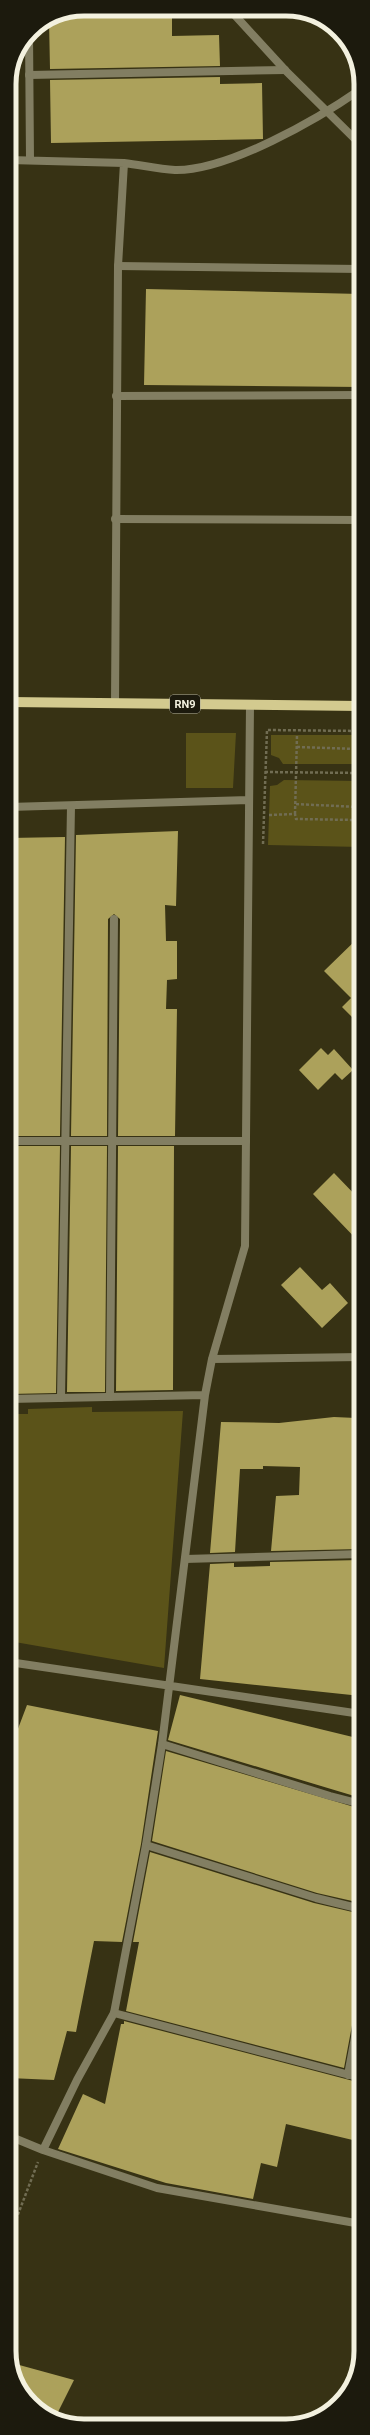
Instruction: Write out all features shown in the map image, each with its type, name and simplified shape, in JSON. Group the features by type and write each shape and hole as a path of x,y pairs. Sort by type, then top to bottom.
{"main road":[{"name":"RN9","path":"16,702 354,706"}],"street":[{"path":"235,16 284,70 354,138"},
{"path":"29,44 30,160"},
{"path":"29,75 284,70"},
{"path":"16,160 124,163 176,170 206,166 249,152 328,113 354,94"},
{"path":"115,703 118,266 124,163"},
{"path":"118,266 354,269"},
{"path":"116,396 354,395"},
{"path":"116,519 354,520"},
{"path":"43,2150 77,2080 114,2013 146,1845 162,1744 205,1395 212,1359 245,1246 250,705"},
{"path":"16,807 248,800"},
{"path":"61,1398 71,806"},
{"path":"110,1397 114,919"},
{"path":"16,1141 246,1140"},
{"path":"212,1359 354,1357"},
{"path":"16,1399 205,1395"},
{"path":"185,1560 354,1554"},
{"path":"16,1663 354,1713"},
{"path":"162,1744 354,1802"},
{"path":"146,1845 316,1898 354,1907"},
{"path":"114,2013 354,2076"},
{"path":"348,2075 354,2043"},
{"path":"16,2139 43,2150 157,2188 354,2223"}],"path":[{"path":"263,844 267,730 354,730"},
{"path":"297,735 296,819 354,820"},
{"path":"296,748 354,749"},
{"path":"265,772 354,773"},
{"path":"296,804 354,807"},
{"path":"269,815 295,814"},
{"path":"16,2220 43,2150"}],"shaded area":[{"path":"186,733 236,733 233,788 186,788"},
{"path":"271,735 354,735 354,764 283,764 279,758 271,755"},
{"path":"284,780 354,781 354,847 268,845 270,786 277,785"},
{"path":"92,1407 92,1412 183,1411 164,1668 16,1642 16,1414 28,1414 28,1409"}],"building":[{"path":"172,16 172,36 219,35 220,66 50,69 49,25 70,17"},
{"path":"220,77 220,84 262,83 263,139 51,143 50,80"},
{"path":"146,289 354,294 354,387 144,385"},
{"path":"178,831 176,906 165,905 166,941 177,941 177,979 167,980 166,1009 177,1009 175,1136 118,1136 120,919 114,914 108,919 107,1136 71,1136 76,835"},
{"path":"65,837 60,1136 16,1136 16,838"},
{"path":"354,942 354,1019 342,1007 351,998 324,971"},
{"path":"321,1048 328,1055 334,1049 353,1070 342,1080 335,1073 318,1090 299,1070"},
{"path":"16,1146 60,1146 56,1393 16,1394"},
{"path":"71,1146 107,1146 105,1392 67,1392"},
{"path":"118,1146 174,1146 173,1390 116,1391"},
{"path":"334,1173 354,1194 354,1237 313,1194"},
{"path":"300,1267 322,1290 330,1283 348,1303 322,1328 281,1285"},
{"path":"334,1417 354,1418 354,1549 271,1551 276,1496 299,1495 300,1467 263,1466 263,1469 240,1469 235,1552 210,1553 221,1422 279,1423"},
{"path":"354,1560 354,1695 200,1679 210,1564 234,1563 234,1567 270,1566 270,1562"},
{"path":"180,1695 354,1737 354,1796 168,1740"},
{"path":"27,1705 158,1731 141,1844 122,1942 94,1941 76,2032 67,2031 54,2080 16,2078 16,1734"},
{"path":"166,1751 354,1807 354,1901 317,1893 152,1841"},
{"path":"150,1852 314,1903 354,1912 354,2015 344,2068 126,2011 139,1942 133,1942"},
{"path":"124,2021 354,2081 354,2140 286,2124 277,2167 261,2163 253,2199 166,2183 58,2149 83,2094 105,2104 121,2024 124,2024"},
{"path":"17,2364 74,2380 57,2414 42,2405 33,2396 25,2385"}]}
